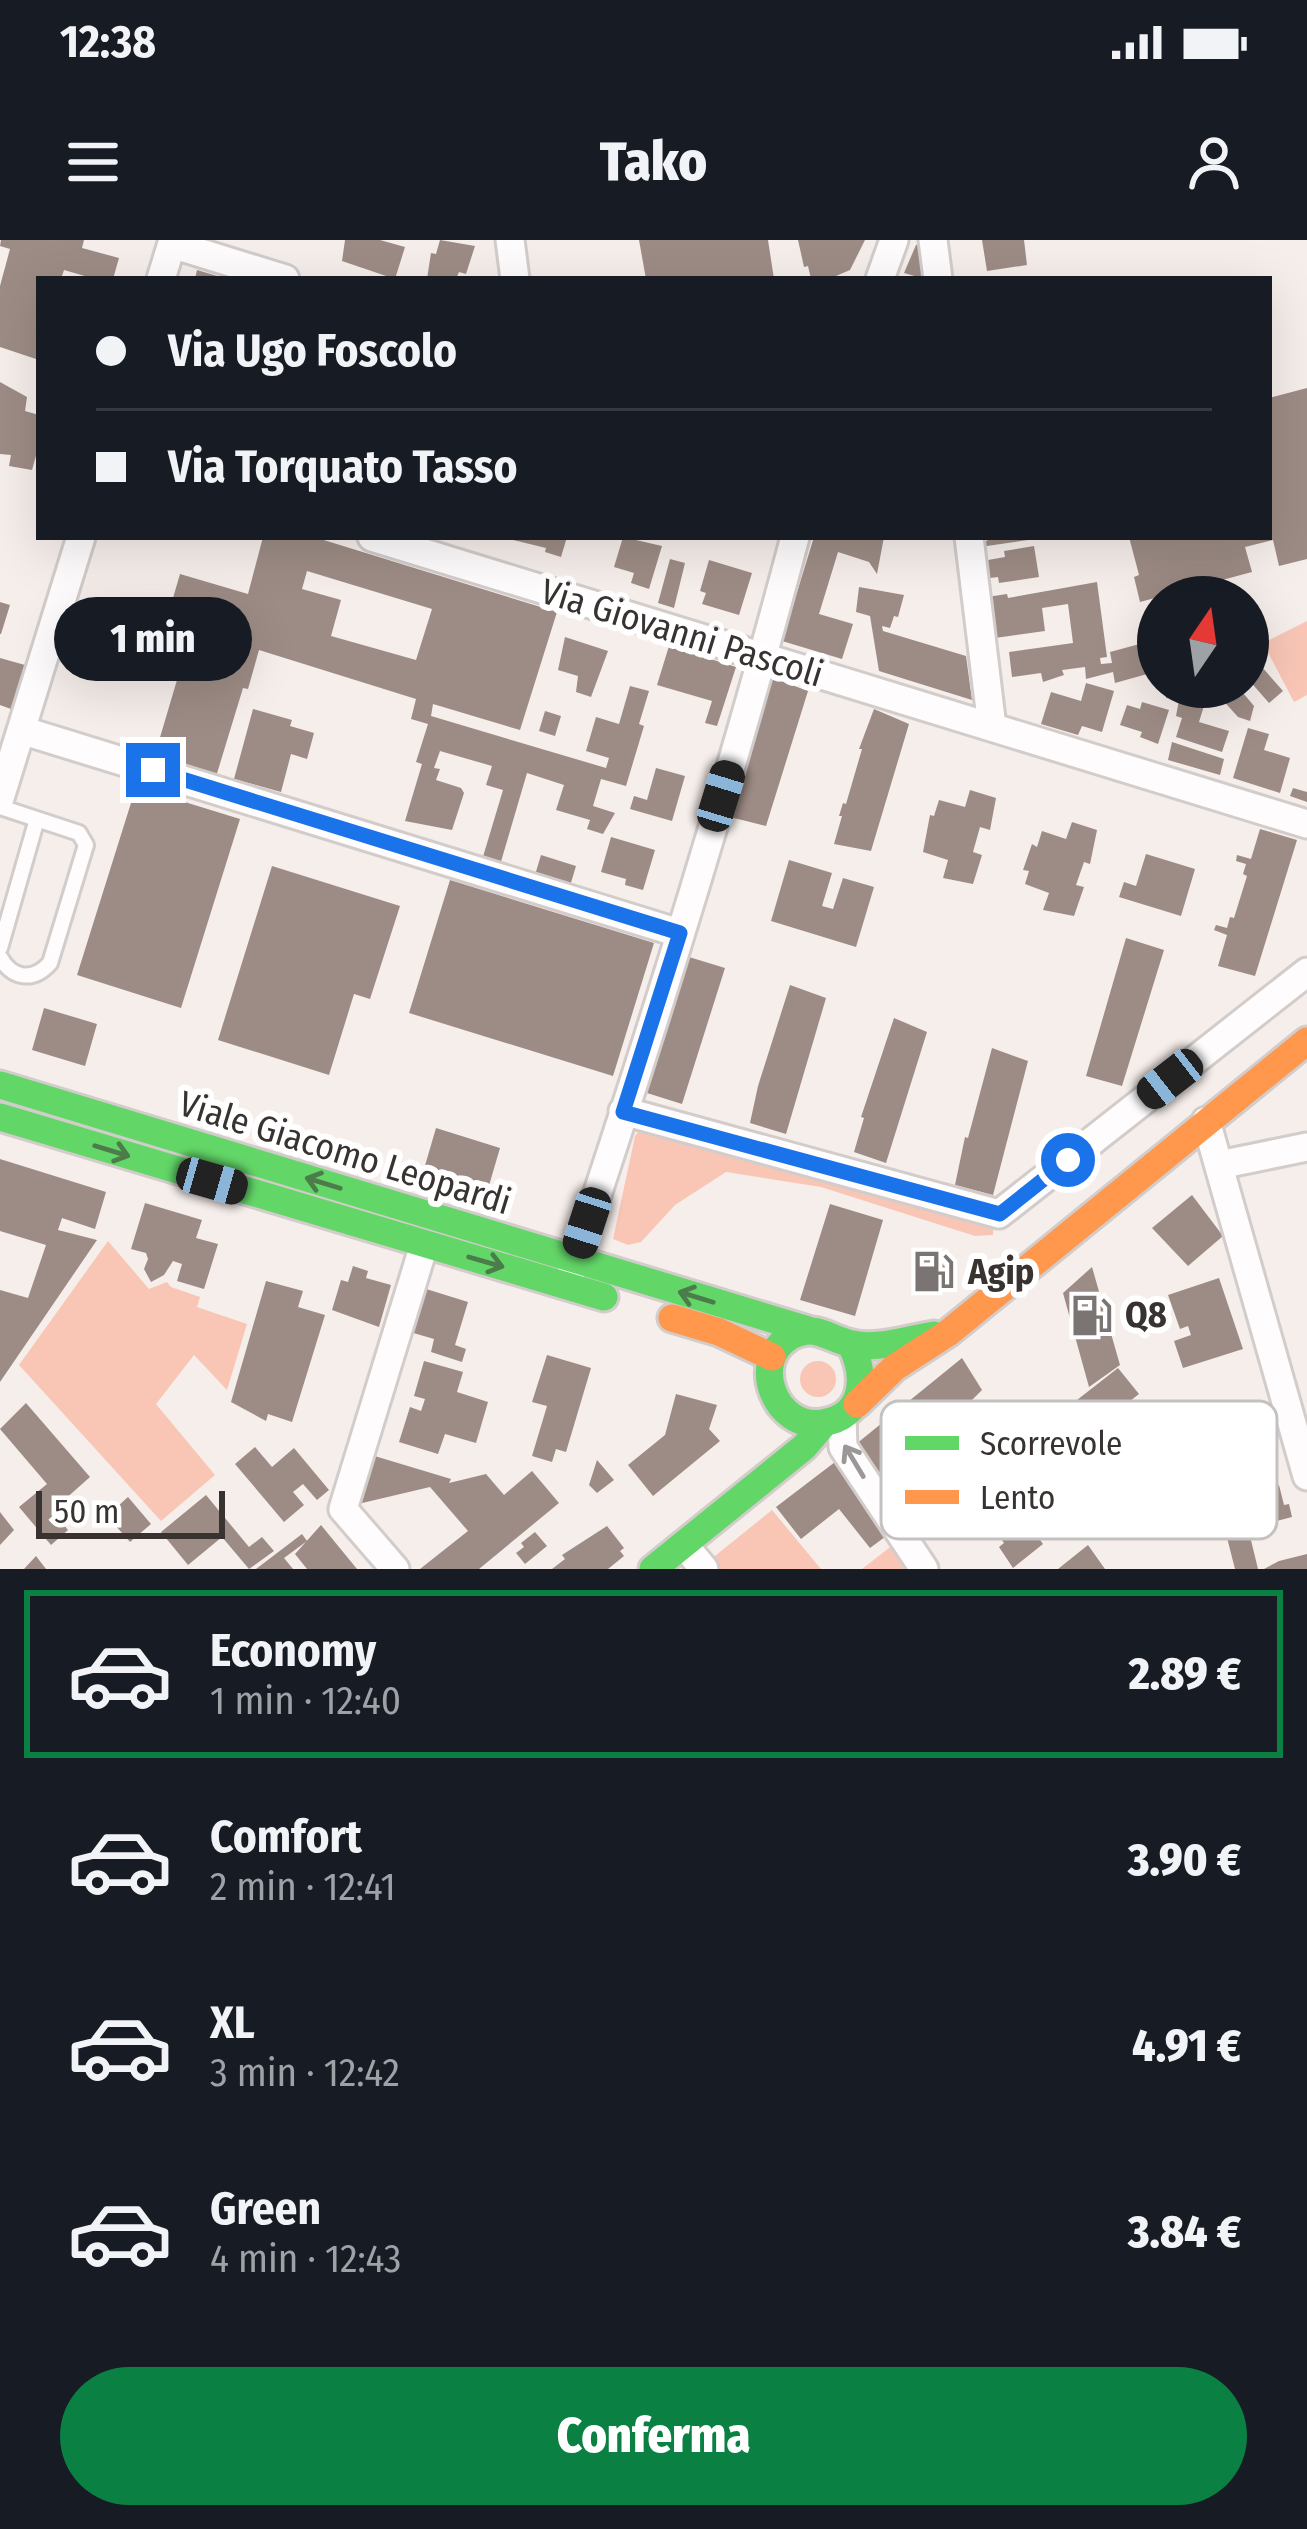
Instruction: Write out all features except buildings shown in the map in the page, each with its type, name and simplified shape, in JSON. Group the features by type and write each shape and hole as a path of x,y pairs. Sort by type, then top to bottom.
{"main road":[{"path":"653,1569 764,1475 804,1448 894,1368 948,1333 1307,1041"},
{"name":"Viale Giacomo Leopardi","path":"0,1085 571,1273 643,1309 719,1332 772,1357"},
{"name":"Viale Giacomo Leopardi","path":"0,1117 424,1245 571,1273 808,1330"},
{"path":"808,1330 832,1332 851,1345 862,1363 864,1384 840,1416 801,1424 783,1414 771,1397 767,1377 772,1357 787,1339 808,1330"},
{"path":"851,1345 948,1333"},
{"path":"764,1475 778,1444 783,1414"}],"street":[{"path":"881,276 895,240"},
{"path":"933,240 938,276"},
{"path":"514,241 515,276"},
{"path":"162,276 172,242 276,276"},
{"path":"0,798 80,540"},
{"name":"Via Giovanni Pascoli","path":"382,540 1307,824"},
{"path":"571,1273 680,933 794,540"},
{"path":"969,540 992,727"},
{"path":"21,730 680,933"},
{"path":"623,1112 1000,1214 1307,972"},
{"path":"1206,1121 1307,1476"},
{"path":"1219,1166 1307,1147"},
{"path":"395,1569 344,1508 424,1245"},
{"path":"840,1416 843,1447 881,1504"},
{"path":"904,1539 924,1569"},
{"path":"684,1545 704,1569"}],"lane":[{"path":"0,807 79,833 86,844 50,964 25,976 8,969 0,957"},
{"path":"0,948 37,819"}],"shaded area":[{"path":"1307,621 1307,695 1294,702 1269,654 1269,640"},
{"path":"644,1125 994,1222 993,1235 975,1236 821,1187 726,1172 675,1205 641,1242 628,1245 613,1239 635,1136"},
{"path":"108,1241 149,1289 167,1282 200,1297 197,1307 247,1324 227,1390 194,1355 156,1404 215,1475 161,1521 19,1365"},
{"path":"818,1361 831,1366 836,1379 831,1392 818,1397 805,1392 800,1379 805,1366"},
{"path":"772,1510 821,1569 717,1569 710,1560"},
{"path":"894,1544 911,1569 862,1569"}],"traffic: fast":[{"path":"0,1085 808,1330"},
{"path":"0,1117 604,1297"},
{"path":"851,1345 860,1382 859,1394 847,1413 822,1423 791,1416 780,1405 770,1376 778,1347 791,1336 815,1332 872,1346 934,1335"},
{"path":"653,1569 804,1447 822,1426"}],"traffic: slow":[{"path":"857,1404 894,1368 948,1333 1307,1041"},
{"path":"672,1318 719,1332 772,1357"}],"place":[{"name":"Agip","path":"934,1272"},
{"name":"Q8","path":"1091,1315"}],"route":[{"path":"153,770 680,933 623,1112 1000,1214 1068,1160"}]}
